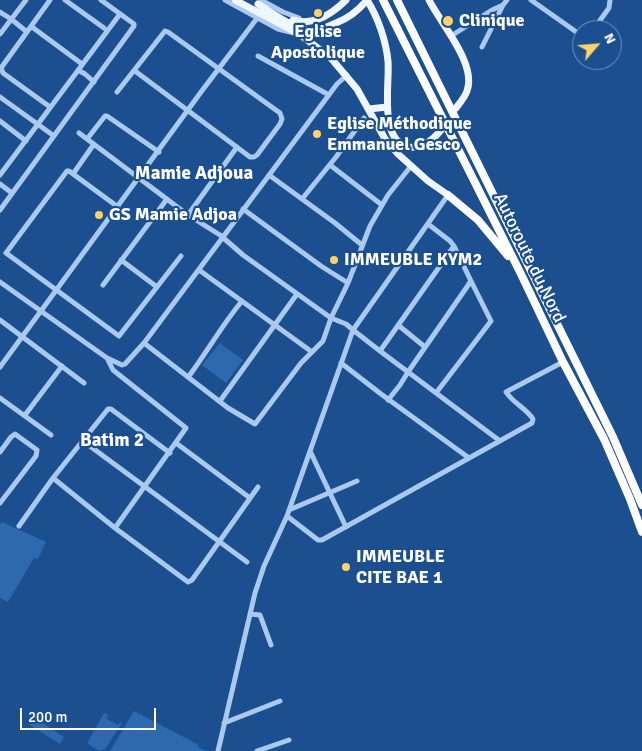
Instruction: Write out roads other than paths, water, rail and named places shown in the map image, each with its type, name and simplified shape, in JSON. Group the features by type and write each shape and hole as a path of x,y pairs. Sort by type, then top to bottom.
{"highway":[{"name":"Autoroute du Nord","path":"383,0 521,274 563,362 604,440 630,499 642,532"},
{"name":"Autoroute du Nord","path":"397,0 609,429 642,505"},
{"path":"448,195 478,220 521,274"}],"main road":[{"path":"235,0 299,34 330,57 347,75 360,94 385,139 411,166 448,195"},
{"path":"250,0 259,2 299,22 310,22 321,18 346,0"},
{"path":"259,2 292,24 314,30 346,19 362,7 367,0 379,26 386,50 388,62 388,107 392,133 399,143 415,148 433,140 441,130"},
{"path":"432,1 466,66 468,77 466,92 456,108"},
{"path":"369,110 388,107"}],"street":[{"path":"0,34 26,0"},
{"path":"50,0 1,70 50,107"},
{"path":"65,0 104,28"},
{"path":"0,210 134,26 134,24 101,0"},
{"path":"225,0 278,29 299,34"},
{"path":"482,47 503,5 508,0"},
{"path":"531,0 572,29"},
{"path":"600,20 609,8 610,0"},
{"path":"450,36 503,5"},
{"path":"0,12 26,32"},
{"path":"0,174 120,14"},
{"path":"0,367 159,152 218,68 258,17"},
{"path":"32,27 82,64"},
{"path":"117,92 165,31 280,113 282,119 257,155 250,157 135,70"},
{"path":"258,56 329,95"},
{"path":"78,70 94,82"},
{"path":"0,282 107,358 122,365 126,364 144,343 337,84 347,75"},
{"path":"0,96 54,136"},
{"path":"87,139 105,116 107,116 159,152"},
{"path":"302,199 330,165 364,118"},
{"path":"0,121 26,141"},
{"path":"79,133 297,294 331,318 346,324 500,441"},
{"path":"73,174 94,144"},
{"path":"188,215 237,147"},
{"path":"330,165 382,205"},
{"path":"144,343 234,412 254,424 323,340 362,245 382,205 411,166"},
{"path":"118,206 69,171 65,172 6,250 7,255 119,336 181,256"},
{"path":"269,175 362,245"},
{"path":"0,184 12,193"},
{"path":"218,751 250,614 264,566 288,513 353,330 448,195"},
{"path":"103,285 167,199"},
{"path":"243,209 321,266 348,283"},
{"path":"428,224 454,246 490,318 490,323 436,393"},
{"path":"380,351 454,246"},
{"path":"122,260 157,287"},
{"path":"199,270 312,352"},
{"path":"388,400 472,281"},
{"path":"220,401 297,294"},
{"path":"189,376 242,301"},
{"path":"0,320 84,383"},
{"path":"398,326 425,347"},
{"path":"107,358 113,370 185,426 186,430 115,528"},
{"path":"288,513 320,541 346,527 532,423 533,419 530,414 511,400 506,392 563,362"},
{"path":"341,363 468,458"},
{"path":"25,415 62,366"},
{"path":"0,398 51,435"},
{"path":"18,526 53,478 108,409 111,409 170,453"},
{"path":"0,452 11,436 15,434 37,450 36,456 0,503"},
{"path":"83,441 247,562"},
{"path":"176,443 250,498"},
{"path":"310,452 346,527"},
{"path":"53,478 115,528 188,582 192,580 258,487"},
{"path":"288,513 357,481"},
{"path":"250,614 260,615 271,645"},
{"path":"224,722 280,701"},
{"path":"258,751 289,740"}],"place":[{"name":"Eglise Apostolique","path":"318,13"},
{"name":"Clinique","path":"448,21"},
{"name":"Eglise Méthodique Emmanuel Gesco","path":"317,134"},
{"name":"GS Mamie Adjoa","path":"99,215"},
{"name":"IMMEUBLE KYM2","path":"334,260"},
{"name":"IMMEUBLE CITE BAE 1","path":"346,567"}],"district":[{"name":"Mamie Adjoua","path":"194,174"},
{"name":"Batim 2","path":"112,441"}]}
